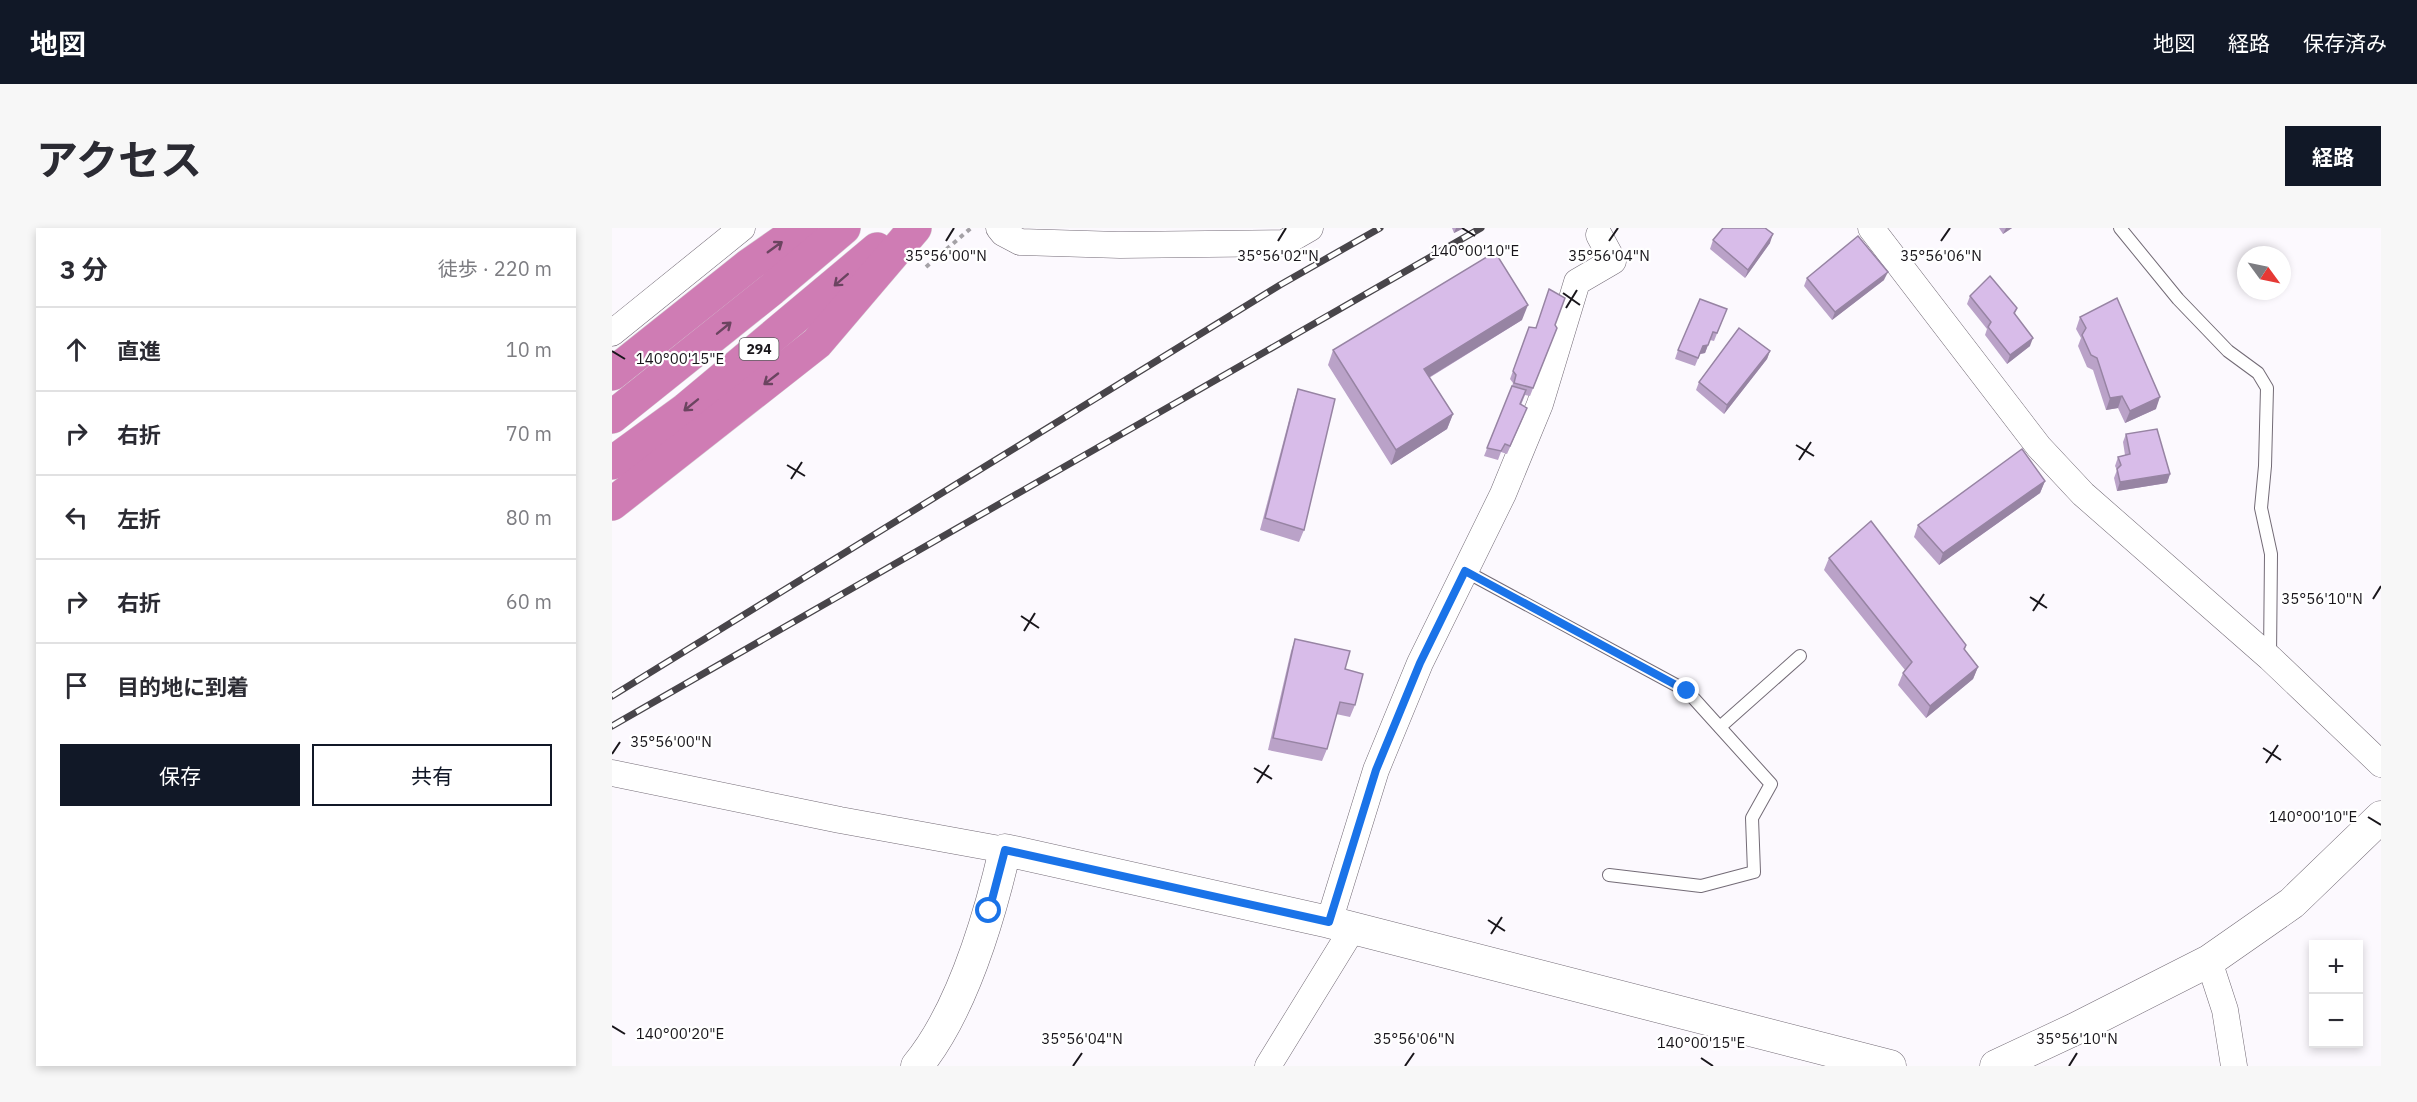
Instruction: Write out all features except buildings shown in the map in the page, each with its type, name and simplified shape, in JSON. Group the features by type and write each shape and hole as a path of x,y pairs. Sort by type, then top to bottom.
{"highway":[{"path":"612,374 749,266 802,228"},
{"name":"294","path":"612,417 772,289 844,228"},
{"name":"294","path":"612,463 686,409 901,228"},
{"path":"612,504 817,343 915,228"}],"street":[{"path":"612,333 742,228"},
{"path":"999,228 1020,242 1120,245 1284,243 1310,228"},
{"path":"1120,245 1139,228"},
{"path":"1871,228 2039,447 2083,494 2270,658 2381,764"},
{"path":"1268,1066 1341,925 1376,770 1420,663 1503,494 1540,404 1577,282 1613,261 1599,235"},
{"path":"612,773 840,820 1005,850 1341,925 1890,1066"},
{"path":"1996,1066 2209,961 2292,903 2381,817"},
{"path":"917,1066 945,1026 961,992 989,911 1005,850"},
{"path":"2209,961 2225,1010 2235,1066"}],"lane":[{"path":"2121,228 2178,298 2228,351 2258,373 2267,388 2265,466 2261,508 2271,554 2270,658"},
{"path":"1465,571 1687,691 1771,784 1752,818 1754,873 1701,886 1609,875"},
{"path":"1720,727 1800,656"}],"railway":[{"path":"612,696 1280,285 1380,228"},
{"path":"612,726 1481,228"}],"route":[{"path":"989,911 1005,850 1329,922 1376,770 1420,663 1465,571 1687,691"}]}
